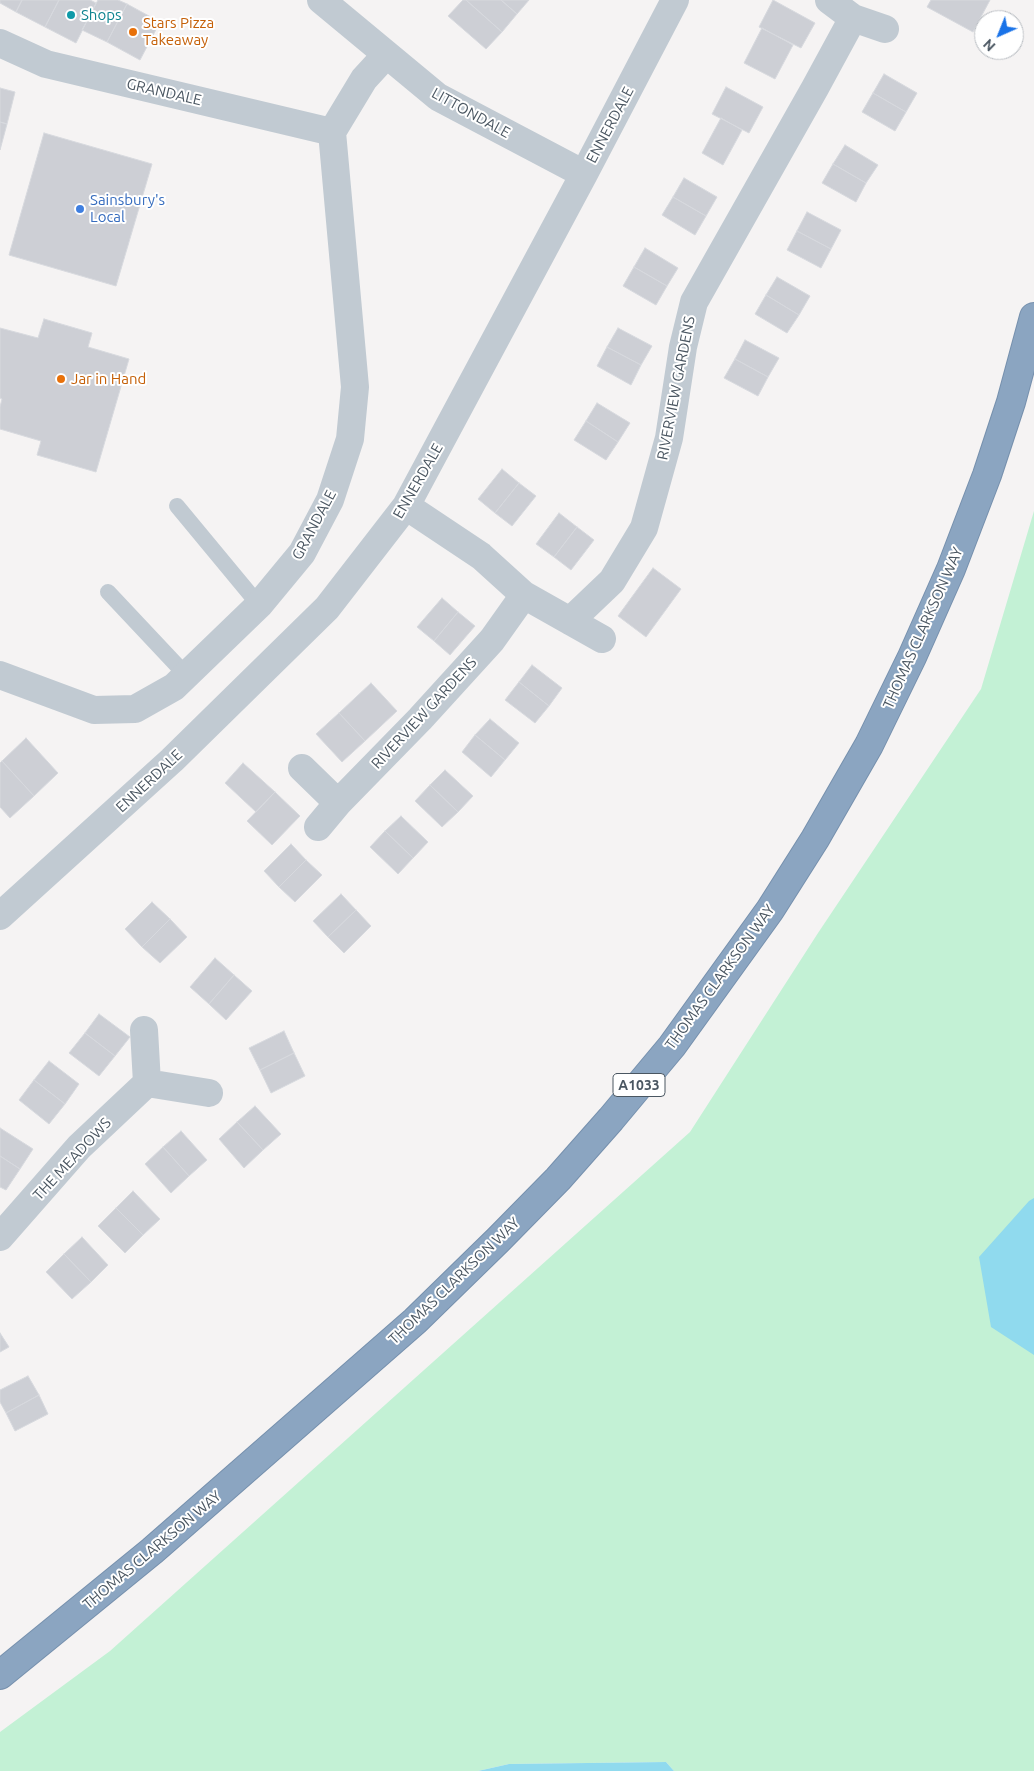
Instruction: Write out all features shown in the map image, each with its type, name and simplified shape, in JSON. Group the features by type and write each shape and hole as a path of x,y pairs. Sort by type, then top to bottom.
{"highway":[{"name":"THOMAS CLARKSON WAY","path":"0,1674 152,1552 415,1321 558,1179 672,1046 770,910 815,839 870,745 951,570 984,484 1011,402 1034,317"}],"street":[{"name":"LITTONDALE","path":"322,0 438,98 584,174"},
{"name":"ENNERDALE","path":"0,916 172,760 327,608 406,506 675,0"},
{"path":"829,0 853,18 885,28"},
{"name":"RIVERVIEW GARDENS","path":"570,621 612,581 644,528 668,438 682,348 694,302 816,88 853,18"},
{"name":"GRANDALE","path":"0,43 46,64 332,132 355,387 350,439 330,500 302,553 259,605 174,687 135,709 94,710 0,675"},
{"path":"332,132 364,79 386,55"},
{"path":"406,506 481,556 524,595 602,639"},
{"name":"RIVERVIEW GARDENS","path":"318,827 338,803 420,719 492,640 524,595"},
{"path":"302,768 338,803"},
{"path":"144,1030 147,1083 209,1092"},
{"name":"THE MEADOWS","path":"0,1237 79,1147 147,1083"}],"lane":[{"path":"178,506 259,605"},
{"path":"108,592 186,675"}],"green space":[{"path":"1034,511 1034,1771 674,1771 666,1762 509,1764 478,1771 0,1771 0,1732 110,1651 690,1132 818,933 981,689"}],"water":[{"path":"1034,1198 1034,1355 991,1327 979,1257 1029,1201"},
{"path":"666,1762 674,1771 478,1771 509,1764"}],"building":[{"path":"0,0 22,0 16,12 0,3"},
{"name":"Shops","path":"22,0 59,0 45,27 16,12"},
{"name":"Shops","path":"59,0 90,0 96,3 76,43 45,27"},
{"name":"Shops","path":"98,0 118,0 127,4 107,42 82,30"},
{"path":"463,0 466,0 502,32 486,49 448,16"},
{"path":"466,0 501,0 517,14 502,32"},
{"path":"501,0 529,0 517,14"},
{"path":"773,0 815,23 801,48 759,27"},
{"path":"931,0 990,0 985,10 974,10 973,32 927,7"},
{"name":"Stars Pizza Takeaway","path":"127,4 160,22 140,60 107,42"},
{"path":"762,28 793,45 775,79 744,63"},
{"path":"884,74 917,93 906,112 873,93"},
{"path":"726,87 763,107 749,133 712,114"},
{"path":"0,88 15,92 7,124 0,122"},
{"path":"873,93 906,112 895,131 862,112"},
{"path":"721,118 742,130 723,165 702,153"},
{"path":"0,122 7,124 0,150"},
{"name":"Sainsbury's Local","path":"44,133 152,164 116,286 9,255"},
{"path":"845,145 878,165 866,183 833,164"},
{"path":"833,164 866,183 856,202 822,183"},
{"path":"684,178 717,197 706,216 673,197"},
{"path":"673,197 706,216 695,235 662,215"},
{"path":"807,212 841,230 831,249 797,231"},
{"path":"797,231 831,249 821,268 787,250"},
{"path":"645,248 678,268 667,286 634,267"},
{"path":"634,267 667,286 656,305 623,286"},
{"path":"777,277 810,296 799,315 766,295"},
{"path":"766,295 799,315 787,333 755,314"},
{"name":"Jar in Hand","path":"44,319 92,333 88,347 129,359 96,472 37,455 41,441 0,429 2,399 0,398 0,328 38,338"},
{"path":"618,328 652,346 641,365 607,347"},
{"path":"745,340 779,358 768,377 735,359"},
{"path":"607,347 641,365 631,385 597,366"},
{"path":"735,359 768,377 758,396 724,378"},
{"path":"597,403 630,423 618,442 586,421"},
{"path":"586,421 618,442 606,460 574,440"},
{"path":"502,469 519,483 495,513 478,499"},
{"path":"519,483 536,496 512,526 495,513"},
{"path":"559,513 577,527 554,557 536,544"},
{"path":"577,527 594,540 571,570 554,557"},
{"path":"653,568 681,589 646,637 618,616"},
{"path":"442,598 458,612 434,641 417,627"},
{"path":"458,612 475,626 450,655 434,641"},
{"path":"532,665 562,688 549,706 519,682"},
{"path":"519,682 549,706 535,723 505,700"},
{"path":"371,683 397,711 365,741 339,713"},
{"path":"339,713 365,741 342,762 316,734"},
{"path":"490,719 519,743 505,760 475,735"},
{"path":"475,735 505,760 491,777 462,752"},
{"path":"26,738 58,773 34,796 2,761"},
{"path":"2,761 34,796 10,818 0,807 0,763"},
{"path":"243,763 275,792 256,812 225,783"},
{"path":"445,770 473,796 458,812 430,785"},
{"path":"430,785 458,812 442,827 415,801"},
{"path":"275,792 300,816 272,845 247,821"},
{"path":"401,816 428,842 413,858 385,831"},
{"path":"385,831 413,858 398,874 370,847"},
{"path":"291,844 306,860 279,887 264,871"},
{"path":"306,860 322,875 295,902 279,887"},
{"path":"341,894 356,910 328,937 313,921"},
{"path":"152,902 170,919 142,947 125,929"},
{"path":"356,910 371,926 344,953 328,937"},
{"path":"170,919 187,937 160,963 142,947"},
{"path":"215,958 234,975 209,1004 190,987"},
{"path":"234,975 252,991 226,1020 209,1004"},
{"path":"99,1014 130,1037 115,1056 85,1033"},
{"path":"284,1031 294,1053 260,1070 249,1048"},
{"path":"85,1033 115,1056 99,1076 69,1053"},
{"path":"294,1053 305,1076 271,1093 260,1070"},
{"path":"49,1061 79,1084 65,1104 34,1080"},
{"path":"34,1080 65,1104 49,1124 19,1100"},
{"path":"255,1106 281,1134 263,1150 237,1122"},
{"path":"237,1122 263,1150 244,1168 219,1139"},
{"path":"0,1128 33,1149 20,1169 0,1156"},
{"path":"181,1131 207,1160 189,1176 163,1147"},
{"path":"163,1147 189,1176 171,1193 145,1164"},
{"path":"0,1156 20,1169 6,1190 0,1187"},
{"path":"133,1191 160,1219 143,1235 116,1208"},
{"path":"116,1208 143,1235 125,1253 98,1226"},
{"path":"82,1237 108,1265 91,1282 64,1254"},
{"path":"64,1254 91,1282 72,1299 46,1272"},
{"path":"0,1333 9,1347 0,1352"},
{"path":"28,1376 39,1395 6,1413 0,1402 0,1390"},
{"path":"39,1395 48,1414 15,1431 6,1413"}],"place":[{"name":"Shops","path":"71,15"},
{"name":"Stars Pizza Takeaway","path":"133,32"},
{"name":"Sainsbury's Local","path":"80,209"},
{"name":"Jar in Hand","path":"61,379"}]}
